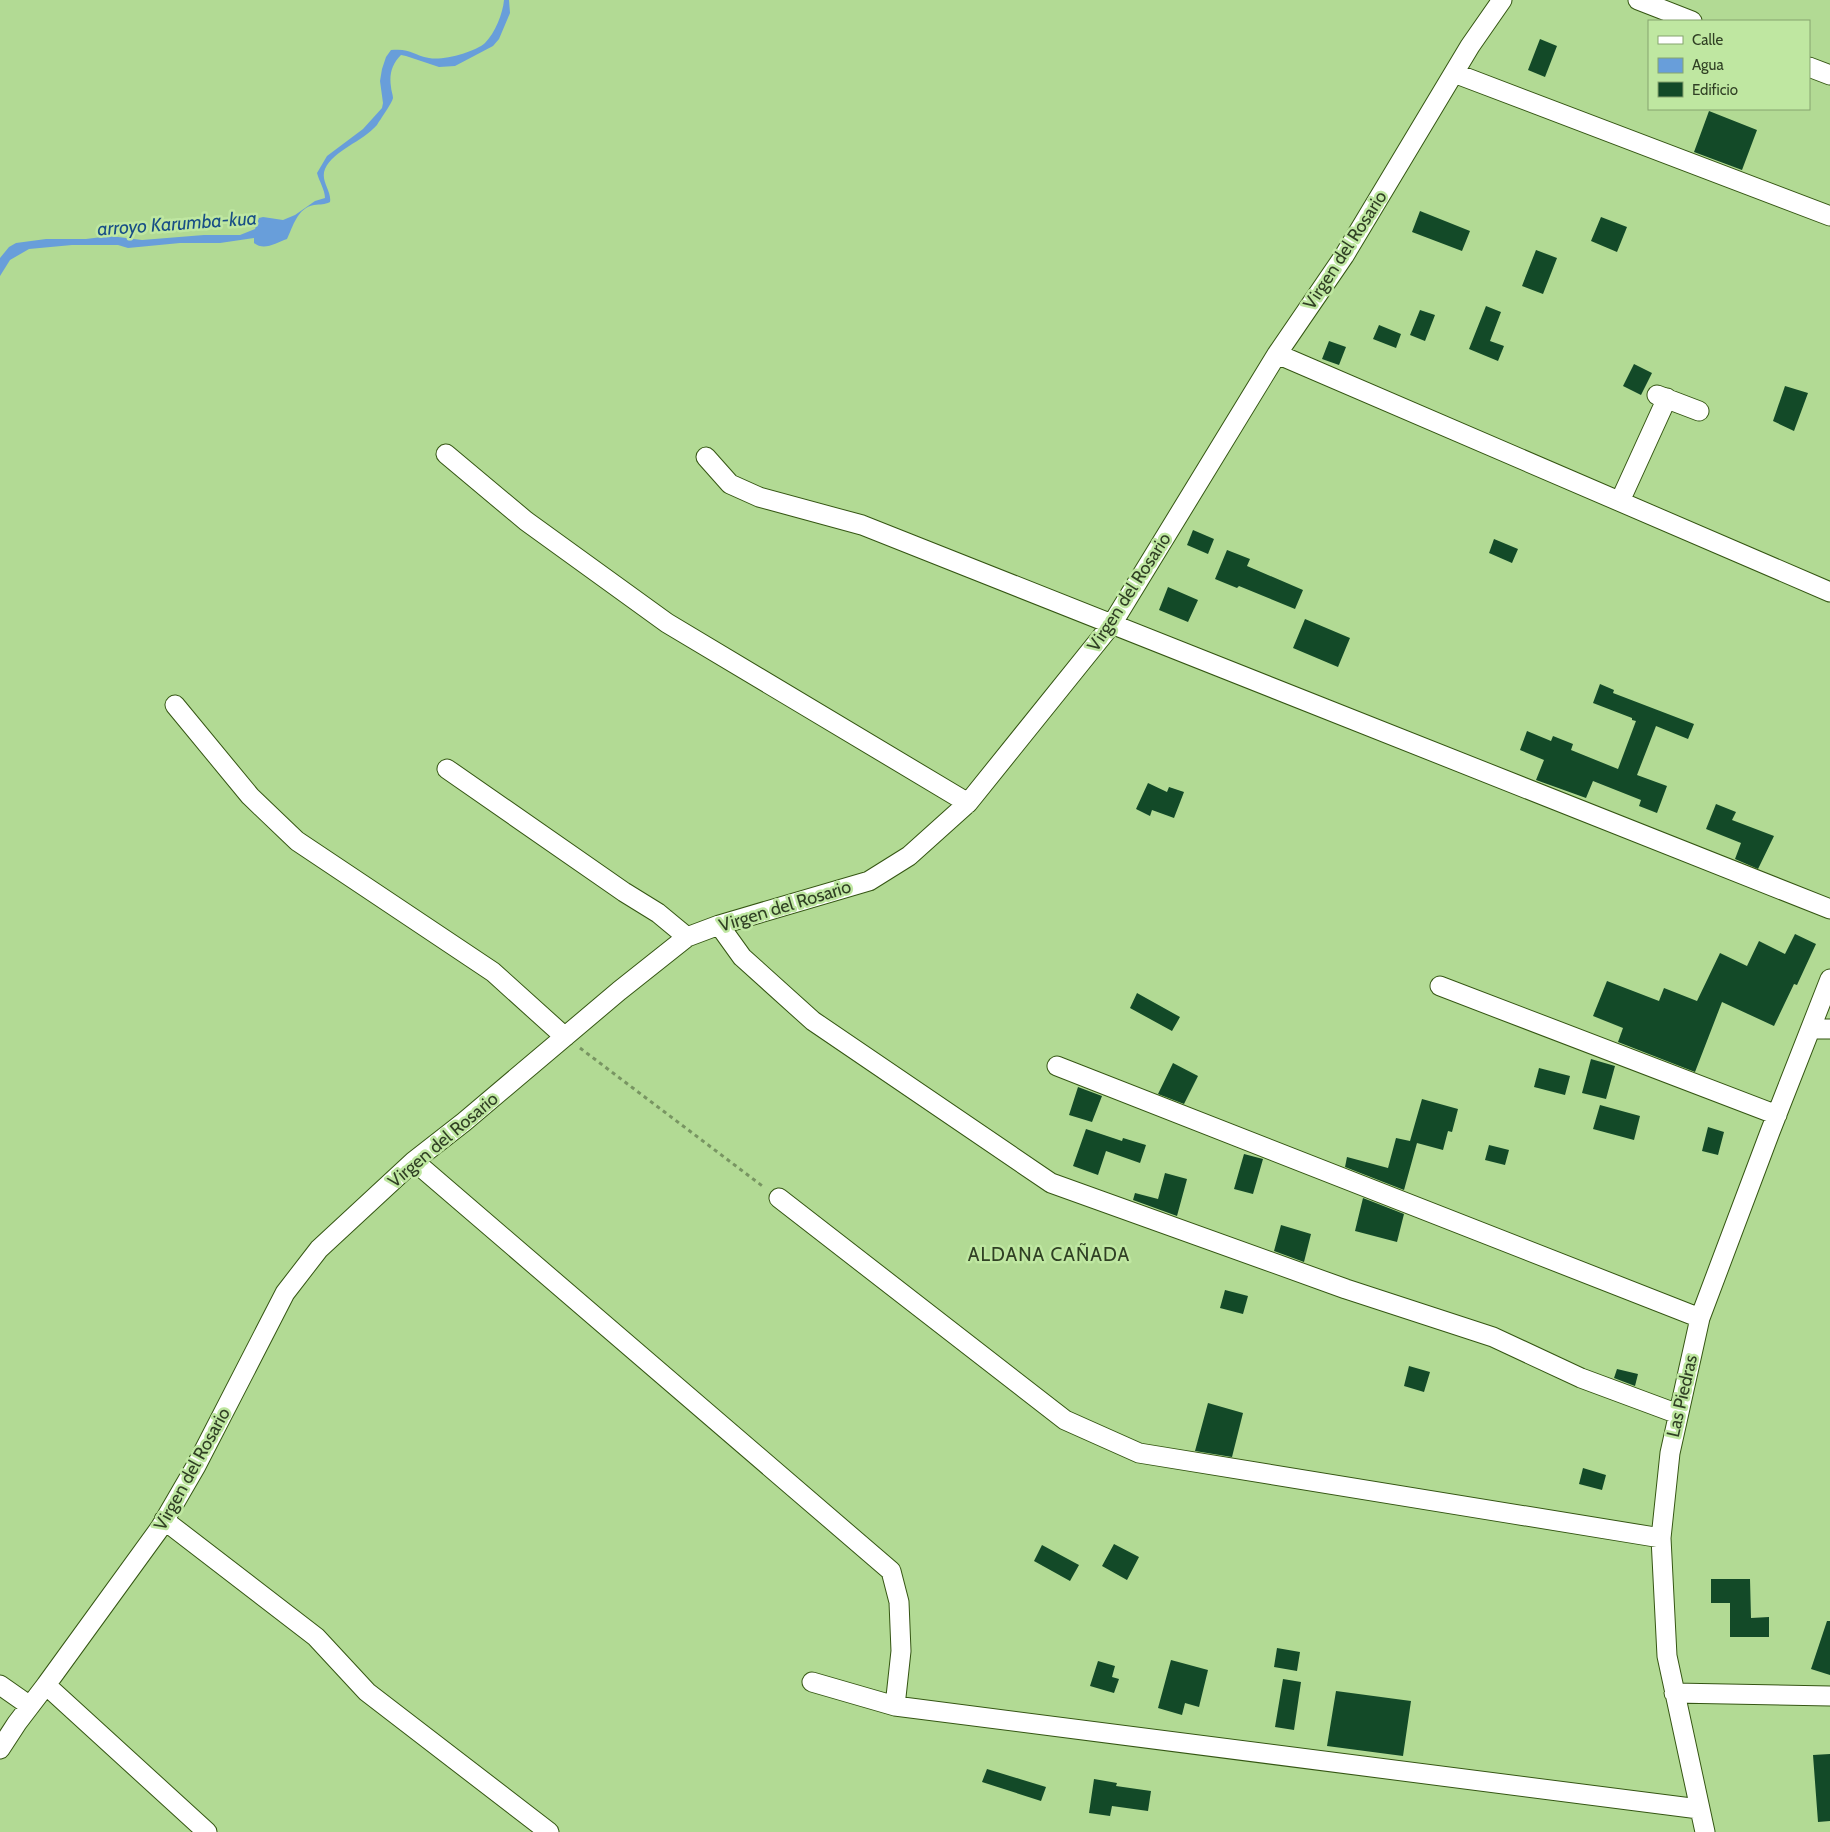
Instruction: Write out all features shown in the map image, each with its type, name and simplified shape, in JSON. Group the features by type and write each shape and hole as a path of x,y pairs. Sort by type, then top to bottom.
{"street":[{"name":"Virgen del Rosario","path":"0,1749 126,1576 164,1520 196,1466 285,1293 319,1249 414,1161 464,1122 687,937 869,881 908,856 968,803 1112,624 1277,354 1344,256 1454,73 1502,0"},
{"path":"1638,0 1689,20"},
{"path":"1810,67 1830,75"},
{"path":"1454,73 1830,216"},
{"path":"1277,354 1830,592"},
{"path":"1620,501 1662,396 1699,411"},
{"path":"446,454 526,521 667,623 968,803"},
{"path":"706,457 730,484 759,497 862,525 1830,909"},
{"path":"175,705 250,796 297,842 493,972 565,1037"},
{"path":"447,768 624,892 658,913 687,937"},
{"path":"719,926 742,957 813,1021 1050,1183 1346,1289 1493,1336 1581,1378 1678,1414"},
{"name":"Las Piedras","path":"1705,1832 1667,1656 1661,1538 1670,1453 1700,1318 1777,1115 1821,1029 1830,979"},
{"path":"1440,986 1777,1115"},
{"path":"1057,1066 1700,1318"},
{"path":"414,1161 892,1571 900,1602 901,1651 896,1706"},
{"path":"779,1198 1065,1420 1139,1452 1661,1538"},
{"path":"164,1520 316,1637 367,1692 549,1832"},
{"path":"812,1682 896,1706 1699,1809"},
{"path":"0,1685 30,1706"},
{"path":"46,1685 207,1832"},
{"path":"1674,1694 1830,1696"}],"path":[{"path":"565,1037 779,1198"}],"water":[{"path":"504,0 509,0 510,13 499,39 493,46 455,66 439,67 401,55 395,62 391,74 390,82 393,98 377,125 335,156 325,169 324,178 330,202 314,205 303,210 296,219 287,239 266,246 254,243 254,238 220,243 180,243 128,248 118,245 72,245 29,249 10,260 0,276 0,258 9,247 16,243 46,239 86,239 110,236 142,240 204,235 240,235 255,229 259,218 283,220 295,215 315,201 325,198 317,173 327,156 363,129 382,108 380,81 386,57 391,50 403,50 435,59 474,50 485,43 492,34 500,17"}],"building":[{"path":"1540,39 1557,46 1545,77 1528,70"},
{"path":"1709,111 1757,130 1742,170 1694,152"},
{"path":"1420,211 1470,231 1462,251 1412,232"},
{"path":"1601,217 1627,227 1617,252 1591,241"},
{"path":"1536,250 1557,258 1543,294 1522,286"},
{"path":"1486,306 1501,312 1490,341 1504,346 1498,361 1469,349"},
{"path":"1420,310 1435,315 1425,341 1410,335"},
{"path":"1379,325 1401,334 1396,348 1373,339"},
{"path":"1329,341 1346,347 1339,365 1322,359"},
{"path":"1634,364 1652,373 1641,395 1623,386"},
{"path":"1785,386 1808,393 1794,431 1773,421"},
{"path":"1193,530 1214,539 1208,554 1187,545"},
{"path":"1494,539 1518,549 1512,563 1489,553"},
{"path":"1227,550 1250,559 1247,566 1303,590 1295,609 1239,586 1237,588 1215,579"},
{"path":"1168,587 1198,600 1188,622 1159,610"},
{"path":"1305,619 1350,638 1338,667 1293,648"},
{"path":"1600,684 1614,690 1613,693 1694,724 1688,739 1656,726 1637,775 1667,786 1657,813 1639,806 1641,800 1593,781 1586,798 1536,780 1544,760 1520,750 1527,731 1551,741 1553,736 1573,744 1571,750 1618,769 1636,721 1593,703"},
{"path":"1148,783 1167,792 1169,787 1184,792 1174,818 1152,810 1150,816 1136,809"},
{"path":"1716,804 1736,812 1732,820 1774,836 1758,869 1735,859 1741,843 1706,829"},
{"path":"1795,934 1816,944 1797,985 1794,984 1774,1026 1722,1002 1695,1072 1618,1042 1623,1028 1593,1016 1607,981 1659,1001 1664,988 1697,1001 1720,953 1747,966 1759,941 1785,954"},
{"path":"1137,993 1180,1017 1172,1031 1130,1008"},
{"path":"1591,1059 1615,1066 1606,1099 1582,1093"},
{"path":"1173,1063 1198,1076 1184,1104 1158,1094"},
{"path":"1539,1068 1570,1076 1565,1095 1534,1087"},
{"path":"1078,1087 1102,1096 1092,1122 1069,1115"},
{"path":"1422,1099 1458,1109 1452,1132 1448,1131 1443,1150 1417,1143 1404,1190 1345,1167 1347,1157 1388,1168 1396,1138 1410,1141"},
{"path":"1600,1105 1640,1116 1634,1140 1593,1129"},
{"path":"1708,1127 1724,1132 1718,1155 1702,1151"},
{"path":"1086,1129 1122,1141 1123,1138 1146,1145 1140,1163 1106,1151 1098,1175 1073,1166"},
{"path":"1489,1145 1509,1150 1505,1165 1485,1160"},
{"path":"1244,1154 1263,1159 1253,1194 1234,1189"},
{"path":"1165,1173 1187,1179 1177,1216 1133,1200 1135,1193 1158,1199"},
{"path":"1363,1198 1404,1214 1397,1242 1355,1231"},
{"path":"1281,1225 1311,1234 1304,1262 1274,1251"},
{"path":"1225,1290 1248,1296 1243,1314 1220,1308"},
{"path":"1409,1366 1430,1372 1424,1392 1404,1386"},
{"path":"1617,1369 1638,1374 1635,1386 1614,1378"},
{"path":"1208,1403 1243,1413 1232,1457 1195,1451"},
{"path":"1583,1468 1606,1475 1602,1490 1579,1484"},
{"path":"1114,1544 1139,1557 1127,1580 1102,1566"},
{"path":"1042,1545 1079,1565 1070,1581 1034,1561"},
{"path":"1711,1579 1750,1579 1751,1618 1769,1617 1769,1637 1730,1637 1730,1603 1711,1603"},
{"path":"1827,1621 1830,1621 1830,1675 1811,1669"},
{"path":"1277,1648 1300,1652 1297,1671 1274,1667"},
{"path":"1171,1660 1208,1670 1199,1707 1185,1703 1182,1715 1158,1708"},
{"path":"1098,1661 1115,1666 1112,1677 1119,1679 1114,1693 1090,1686"},
{"path":"1283,1679 1301,1682 1294,1730 1275,1727"},
{"path":"1336,1691 1411,1701 1403,1756 1327,1746"},
{"path":"1830,1754 1830,1821 1818,1822 1813,1755"},
{"path":"987,1769 1046,1787 1041,1801 982,1782"},
{"path":"1094,1779 1117,1783 1116,1786 1151,1791 1148,1811 1112,1806 1110,1816 1089,1813"}],"district":[{"name":"ALDANA CAÑADA","path":"1049,1254"}],"water label":[{"name":"arroyo Karumba-kua","path":"177,223"}]}
